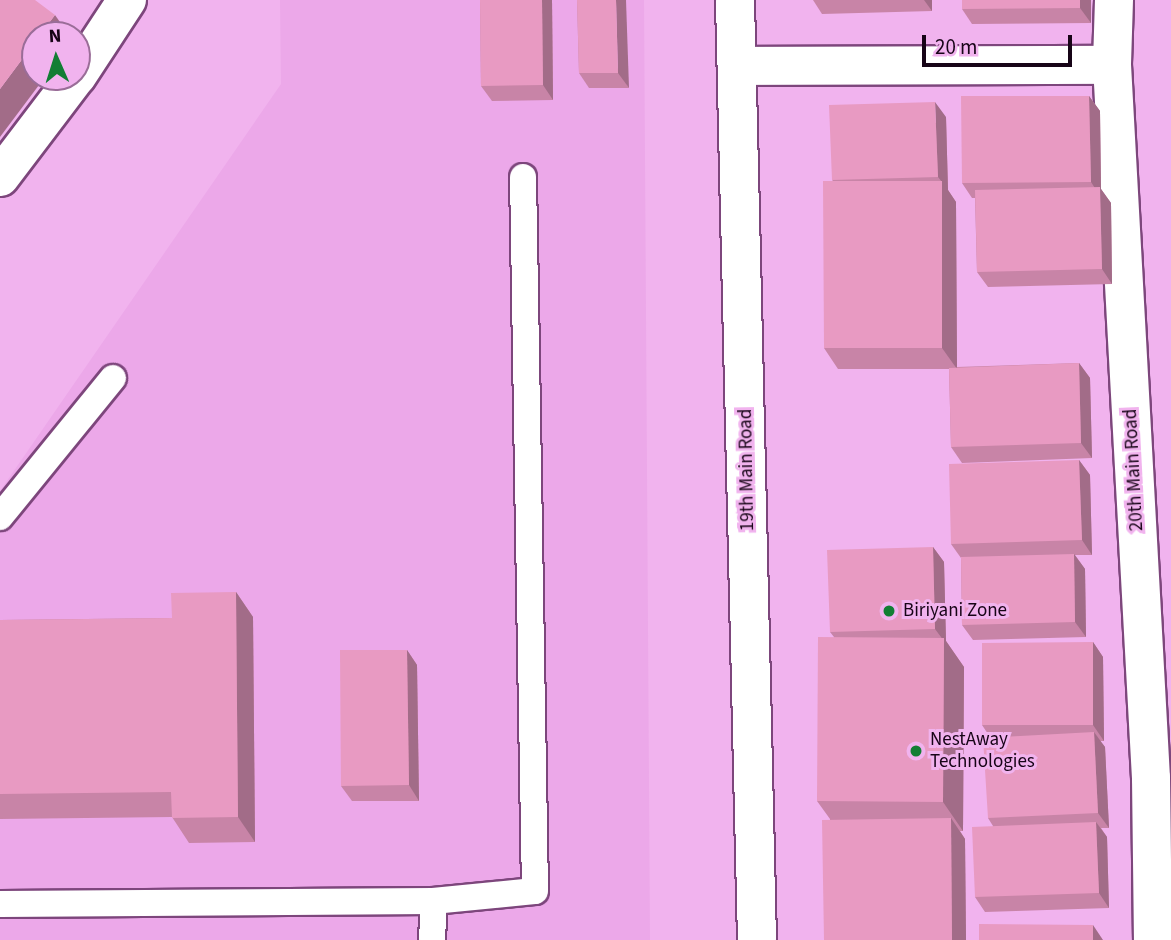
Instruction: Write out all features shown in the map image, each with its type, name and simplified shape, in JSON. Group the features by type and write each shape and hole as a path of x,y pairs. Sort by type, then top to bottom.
{"street":[{"path":"91,55 127,0"},
{"name":"19th Main Road","path":"735,0 757,940"},
{"name":"20th Main Road","path":"1114,0 1112,65 1155,555 1161,778 1153,940"},
{"path":"738,66 1112,65"},
{"path":"0,177 66,91"}],"lane":[{"path":"0,904 433,901 535,891 523,177"},
{"path":"0,517 113,378"},
{"path":"432,940 433,901"}],"shaded area":[{"path":"280,0 644,0 650,940 0,940 0,491 281,84"}],"building":[{"path":"0,0 35,0 55,15 50,21 21,21 21,61 0,89"},
{"path":"480,0 542,0 543,85 481,86"},
{"path":"577,0 616,0 618,73 579,73"},
{"path":"962,0 1080,0 1080,8 962,9"},
{"path":"961,96 1089,96 1091,182 962,183"},
{"path":"935,102 938,177 832,180 829,105"},
{"path":"823,181 942,181 942,348 824,348"},
{"path":"1100,187 1102,269 977,272 975,190"},
{"path":"1079,363 1081,443 951,447 949,368"},
{"path":"1079,460 1082,540 951,544 949,464"},
{"path":"933,547 935,629 830,632 827,550"},
{"path":"1074,554 1075,622 962,625 961,557"},
{"path":"236,592 238,817 172,818 171,792 0,794 0,620 172,618 171,593"},
{"path":"818,637 944,638 943,802 817,801"},
{"path":"1093,642 1093,725 982,725 982,643"},
{"path":"340,650 407,650 409,785 341,786"},
{"path":"1094,732 1098,813 988,818 983,738"},
{"path":"951,818 952,940 824,940 822,820"},
{"path":"1096,822 1099,893 975,897 972,827"},
{"path":"979,924 1093,925 1093,940 979,940"}],"place":[{"name":"Biriyani Zone","path":"889,611"},
{"name":"NestAway Technologies","path":"916,751"}]}
